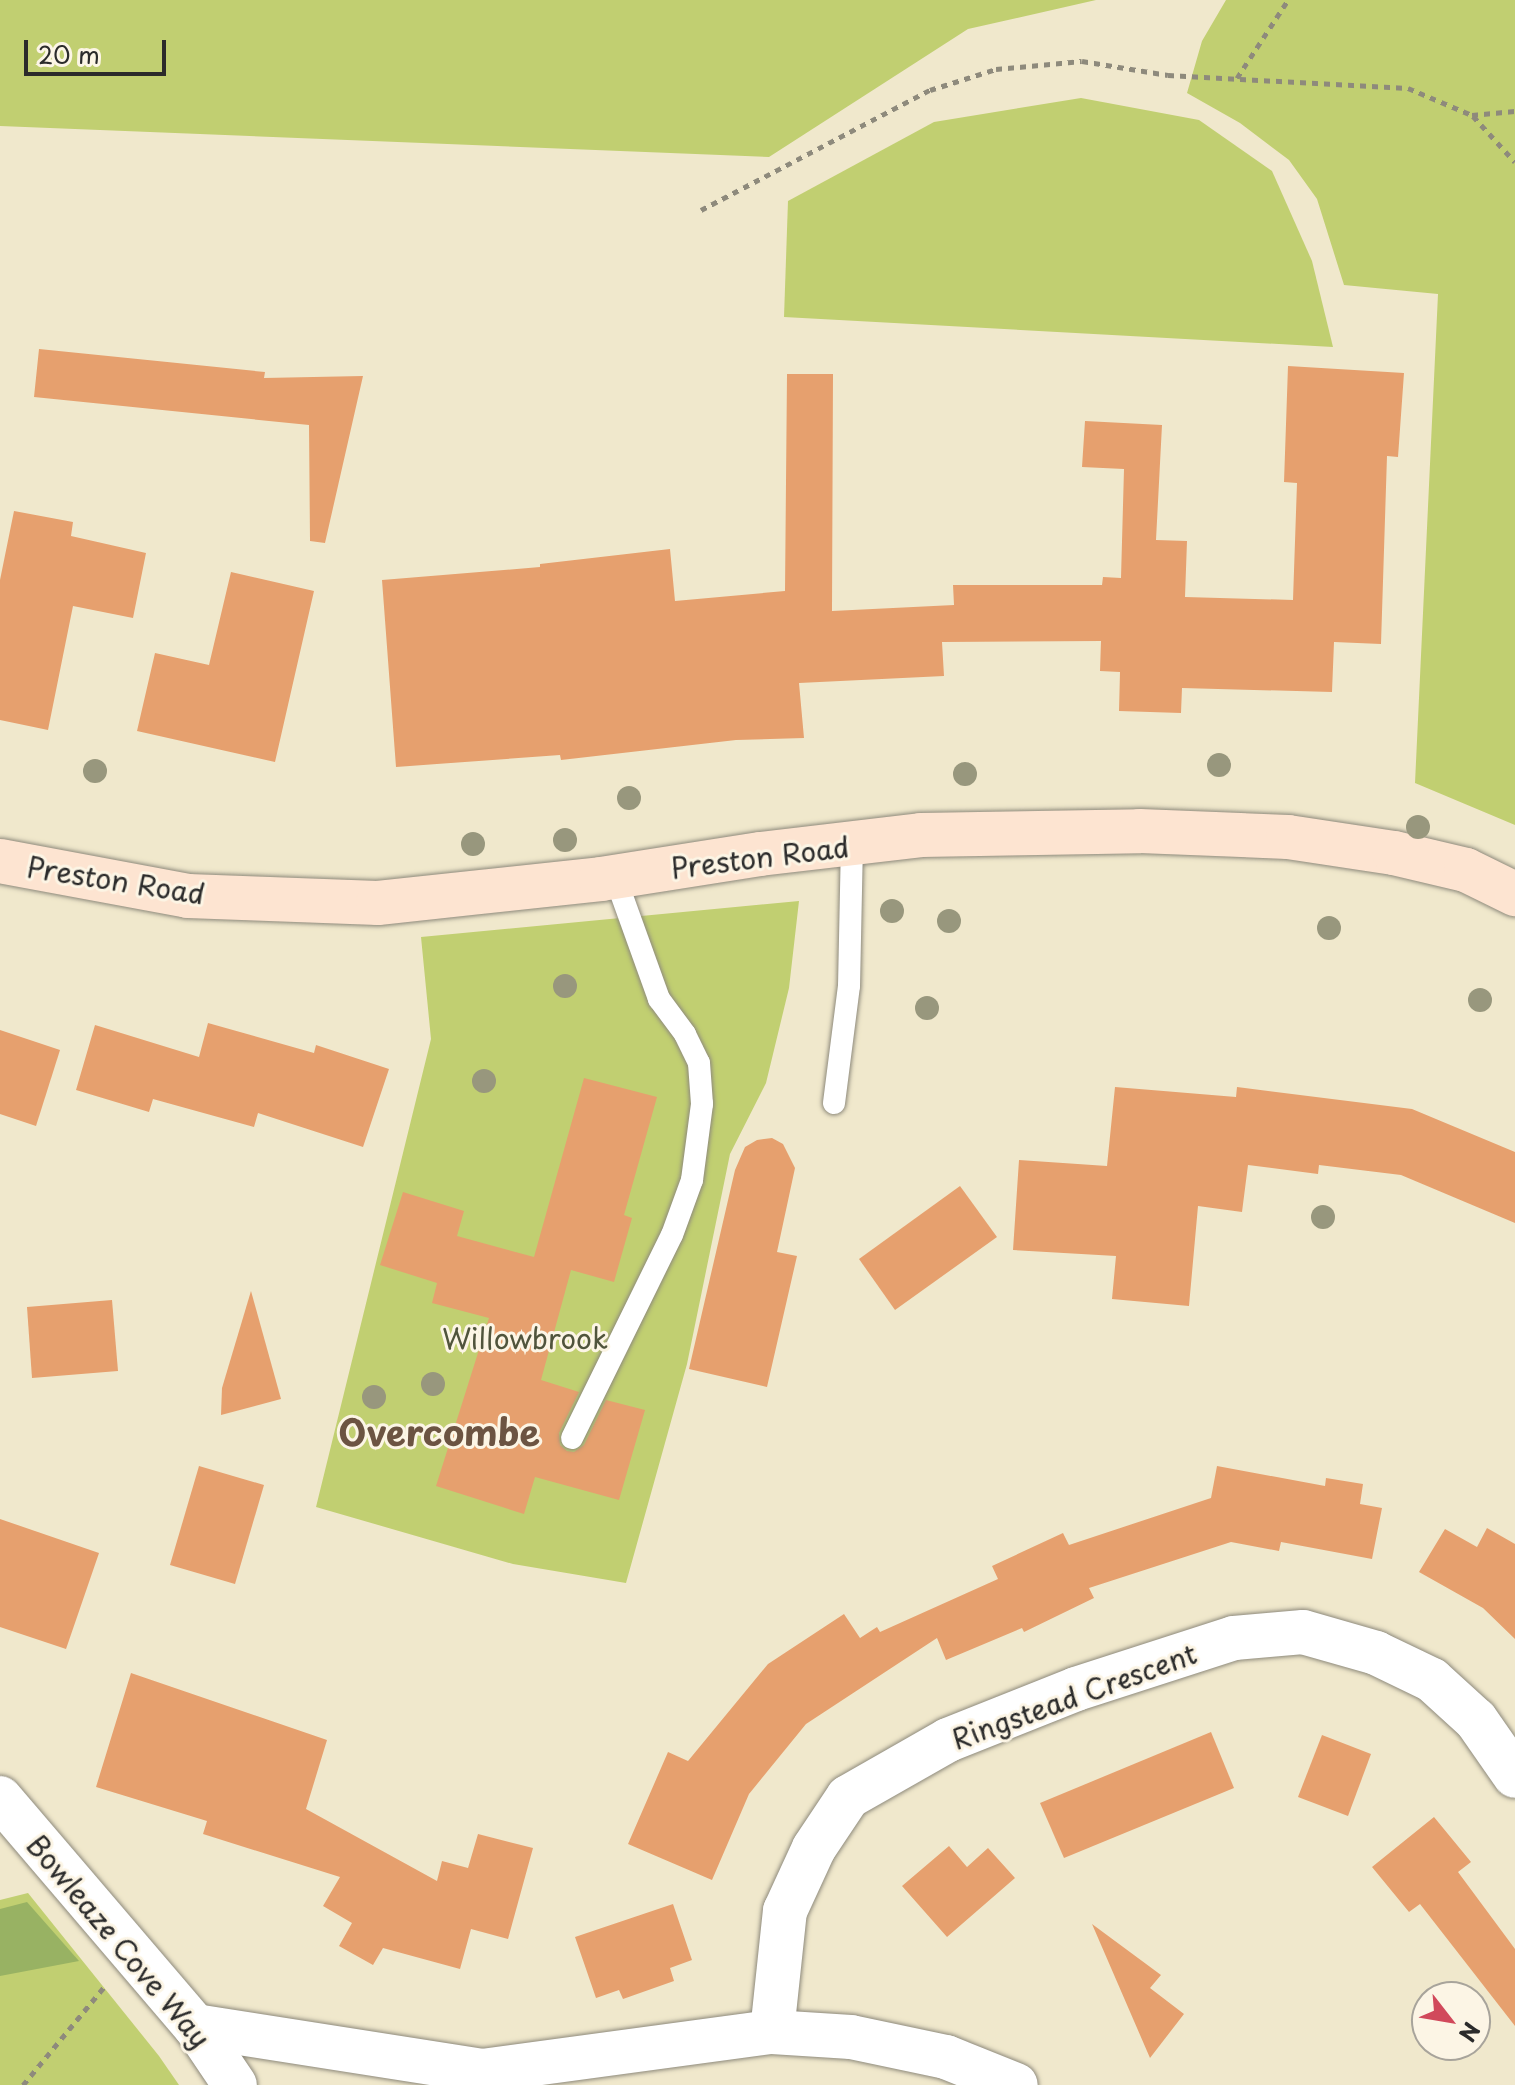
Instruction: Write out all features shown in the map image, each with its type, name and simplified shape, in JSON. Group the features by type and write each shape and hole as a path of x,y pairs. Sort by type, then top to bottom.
{"main road":[{"name":"Preston Road","path":"0,861 188,896 378,903 615,877 760,854 921,835 1140,831 1288,837 1394,853 1466,870 1515,894"}],"street":[{"name":"Ringstead Crescent","path":"772,2032 785,1911 814,1848 848,1797 948,1740 1076,1689 1234,1638 1303,1632 1376,1653 1432,1680 1476,1720 1515,1776"},
{"name":"Bowleaze Cove Way","path":"0,1798 195,2026 235,2085"},
{"path":"195,2026 472,2078 772,2032 851,2037 946,2057 1016,2085"}],"lane":[{"path":"834,1103 849,986 852,845"},
{"path":"572,1438 672,1235 692,1180 702,1104 699,1063 685,1034 659,999 615,877"}],"path":[{"path":"1237,78 1288,0"},
{"path":"701,210 930,90 996,69 1082,61 1168,75 1408,88 1472,115 1515,162"},
{"path":"1472,115 1515,111"},
{"path":"23,2085 133,1953"}],"green space":[{"path":"0,0 1096,0 968,29 769,157 0,126"},
{"path":"1226,0 1515,0 1515,825 1415,783 1438,294 1344,285 1317,199 1289,160 1240,123 1187,93 1202,41"},
{"path":"1081,98 1199,120 1272,171 1312,261 1333,347 784,317 788,201 934,122"},
{"name":"Willowbrook","path":"799,901 789,988 766,1083 730,1154 687,1364 626,1583 513,1564 316,1507 431,1039 421,937"},
{"path":"28,1893 179,2085 0,2085 0,1900"},
{"path":"27,1902 79,1961 0,1976 0,1909"}],"building":[{"path":"39,349 265,372 264,378 363,376 325,543 310,541 309,425 34,397"},
{"path":"1288,366 1404,373 1398,457 1387,456 1381,644 1334,642 1332,692 1182,688 1181,713 1119,711 1120,672 1100,671 1101,641 942,642 944,676 799,683 804,738 736,740 561,760 560,755 396,767 382,580 540,567 540,564 670,549 675,601 785,591 787,374 833,374 832,611 954,605 953,585 1102,585 1103,577 1121,578 1124,469 1082,467 1085,421 1162,425 1156,540 1187,541 1185,597 1293,600 1297,483 1284,482"},
{"path":"14,511 73,522 71,536 146,553 133,618 73,606 48,730 0,720 0,580"},
{"path":"231,572 314,591 275,762 137,731 155,653 209,665"},
{"path":"208,1023 314,1053 316,1045 389,1069 363,1147 258,1113 254,1127 153,1099 149,1112 76,1090 95,1025 199,1057"},
{"path":"0,1030 60,1050 36,1126 0,1114"},
{"path":"584,1078 657,1097 624,1215 632,1218 614,1282 571,1270 541,1380 579,1392 559,1433 560,1445 567,1451 574,1452 584,1445 606,1400 645,1410 619,1500 535,1477 524,1514 436,1486 489,1318 432,1303 437,1283 380,1265 403,1192 464,1211 457,1236 534,1257"},
{"path":"1115,1087 1236,1097 1237,1087 1412,1109 1515,1152 1515,1223 1401,1175 1319,1165 1318,1174 1248,1165 1242,1212 1198,1206 1189,1306 1112,1299 1116,1256 1013,1250 1019,1160 1107,1166"},
{"path":"772,1138 783,1144 795,1168 777,1252 797,1256 767,1387 689,1369 735,1170 745,1147 757,1140"},
{"path":"960,1186 997,1237 895,1310 859,1259"},
{"path":"251,1291 281,1399 221,1415 222,1388"},
{"path":"112,1300 118,1371 32,1378 27,1307"},
{"path":"199,1466 264,1485 235,1584 170,1565"},
{"path":"1217,1466 1325,1486 1326,1478 1363,1484 1360,1504 1382,1508 1372,1559 1281,1542 1279,1551 1231,1542 1089,1588 1094,1598 1024,1632 1022,1628 946,1660 937,1638 806,1724 749,1794 712,1880 628,1844 668,1752 688,1761 768,1664 844,1614 860,1638 877,1627 880,1632 998,1579 992,1566 1063,1533 1069,1545 1211,1498"},
{"path":"0,1519 99,1553 66,1649 0,1627"},
{"path":"1487,1528 1515,1544 1515,1639 1483,1608 1419,1572 1445,1529 1477,1547"},
{"path":"131,1673 327,1740 306,1809 437,1881 442,1861 468,1868 478,1834 533,1848 508,1939 471,1929 460,1969 383,1948 373,1965 339,1946 352,1923 323,1906 340,1877 203,1834 207,1821 96,1787"},
{"path":"1211,1732 1234,1788 1064,1858 1040,1803"},
{"path":"1322,1735 1371,1754 1348,1816 1298,1797"},
{"path":"1434,1817 1471,1862 1458,1872 1515,1949 1515,2026 1491,1995 1491,1981 1480,1981 1420,1904 1409,1912 1372,1867"},
{"path":"949,1846 967,1867 988,1848 1015,1878 947,1937 902,1886"},
{"path":"673,1904 692,1960 670,1968 674,1981 623,1999 619,1990 596,1998 575,1937"},
{"path":"1092,1924 1161,1975 1150,1988 1184,2014 1150,2058"}],"district":[{"name":"Overcombe","path":"439,1432"}]}
